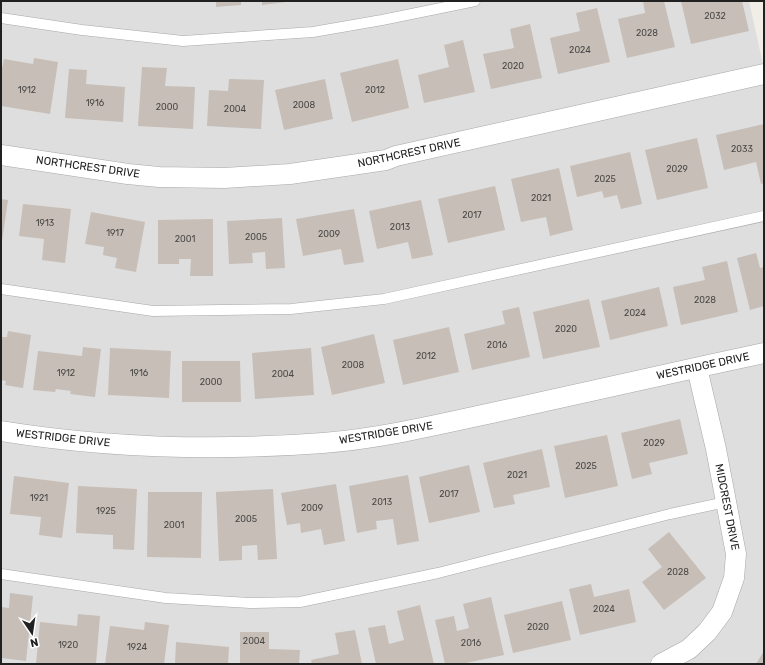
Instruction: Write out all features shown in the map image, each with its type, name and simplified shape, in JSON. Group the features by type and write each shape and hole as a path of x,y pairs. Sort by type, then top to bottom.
{"street":[{"name":"NORTHCREST DRIVE","path":"1,155 128,174 159,177 224,178 290,174 386,160 396,156 764,74"},
{"name":"WESTRIDGE DRIVE","path":"1,431 35,436 143,446 233,447 324,443 400,433 764,353"},
{"name":"MIDCREST DRIVE","path":"661,664 689,649 707,632 722,612 734,578 736,554 697,368"}],"lane":[{"path":"1,18 82,30 183,41 313,32 475,1"},
{"path":"1,289 153,310 291,309 384,299 764,216"},
{"path":"1,574 166,598 250,603 300,602 438,573 670,514 726,502"}],"shaded area":[{"path":"1,1 749,1 764,69 764,664 1,664"}],"building":[{"path":"216,1 241,1 241,5 216,7"},
{"path":"262,1 286,1 286,2 262,5"},
{"path":"643,1 664,1 675,47 627,58 618,19 645,13"},
{"path":"681,1 742,1 749,31 691,44"},
{"path":"597,8 610,62 558,74 550,38 580,31 576,13"},
{"path":"530,24 542,78 491,89 483,54 514,48 510,29"},
{"path":"463,40 475,92 424,103 418,75 449,67 444,45"},
{"path":"34,58 58,62 50,114 1,106 1,74 4,59 33,64"},
{"path":"398,59 409,108 352,122 340,73"},
{"path":"142,67 167,68 165,86 195,87 193,129 138,126"},
{"path":"69,69 87,70 86,84 125,87 123,122 65,118"},
{"path":"229,79 264,80 261,129 207,126 209,90 228,91"},
{"path":"325,79 333,119 284,130 275,90"},
{"path":"764,124 764,183 761,184 756,162 724,170 716,135"},
{"path":"697,138 708,188 657,200 645,150"},
{"path":"630,152 642,204 621,209 617,195 604,198 602,191 577,197 570,166"},
{"path":"559,168 573,230 550,236 546,217 521,222 511,179"},
{"path":"495,186 505,230 448,243 438,199"},
{"path":"1,199 8,200 2,241 1,241"},
{"path":"421,200 433,255 412,259 408,242 377,249 369,211"},
{"path":"23,204 71,209 65,263 42,260 44,239 19,236"},
{"path":"354,209 364,262 344,265 341,249 303,256 296,219"},
{"path":"91,212 145,222 136,272 115,268 117,258 103,255 104,247 85,244"},
{"path":"282,218 285,268 266,269 265,252 252,253 253,263 229,264 227,221"},
{"path":"213,219 213,276 190,276 191,259 179,259 179,264 158,264 158,220"},
{"path":"756,253 760,268 764,267 764,306 750,310 737,258"},
{"path":"727,261 738,312 681,325 673,287 705,280 702,267"},
{"path":"659,287 668,326 610,340 601,301"},
{"path":"589,299 600,347 543,359 533,312"},
{"path":"519,307 530,357 472,370 464,334 505,324 502,311"},
{"path":"449,327 459,372 403,385 393,340"},
{"path":"8,331 31,335 23,388 5,385 6,381 1,380 1,337 7,337"},
{"path":"374,334 385,383 332,395 321,347"},
{"path":"83,347 101,349 95,397 70,394 71,391 56,389 55,392 33,390 38,351 82,356"},
{"path":"110,348 171,351 169,398 108,395"},
{"path":"311,348 314,395 255,399 252,353"},
{"path":"182,361 240,361 241,402 182,402"},
{"path":"680,419 688,454 649,463 652,474 632,479 621,433"},
{"path":"607,435 618,486 565,498 554,446"},
{"path":"542,449 550,487 513,495 515,504 494,508 483,463"},
{"path":"469,465 480,512 429,523 419,477"},
{"path":"408,475 419,541 397,545 393,519 376,521 377,529 357,533 349,486"},
{"path":"14,476 69,483 62,538 39,535 41,517 10,514"},
{"path":"336,484 345,541 324,545 321,529 301,533 300,523 287,525 281,493"},
{"path":"78,486 137,489 134,550 113,549 113,535 76,533"},
{"path":"273,489 277,559 258,560 257,545 242,546 242,560 219,561 216,492"},
{"path":"148,492 202,492 201,558 147,557"},
{"path":"669,532 706,578 664,610 642,582 662,567 648,549"},
{"path":"591,584 594,597 629,589 636,622 580,635 569,589"},
{"path":"10,593 33,596 26,661 1,658 1,607 9,608"},
{"path":"491,597 504,655 461,664 445,664 435,620 454,616 457,631 469,628 463,604"},
{"path":"562,601 571,640 513,653 504,615"},
{"path":"420,605 434,664 376,664 368,628 385,625 389,644 404,640 397,611"},
{"path":"78,614 100,616 96,664 36,664 40,622 77,626"},
{"path":"145,622 169,625 164,664 105,664 110,626 144,630"},
{"path":"355,630 362,664 312,664 311,660 339,654 335,633"},
{"path":"240,632 269,632 269,649 300,650 299,664 240,664"},
{"path":"176,642 229,647 228,664 175,664"},
{"path":"764,651 764,664 756,664"}]}
